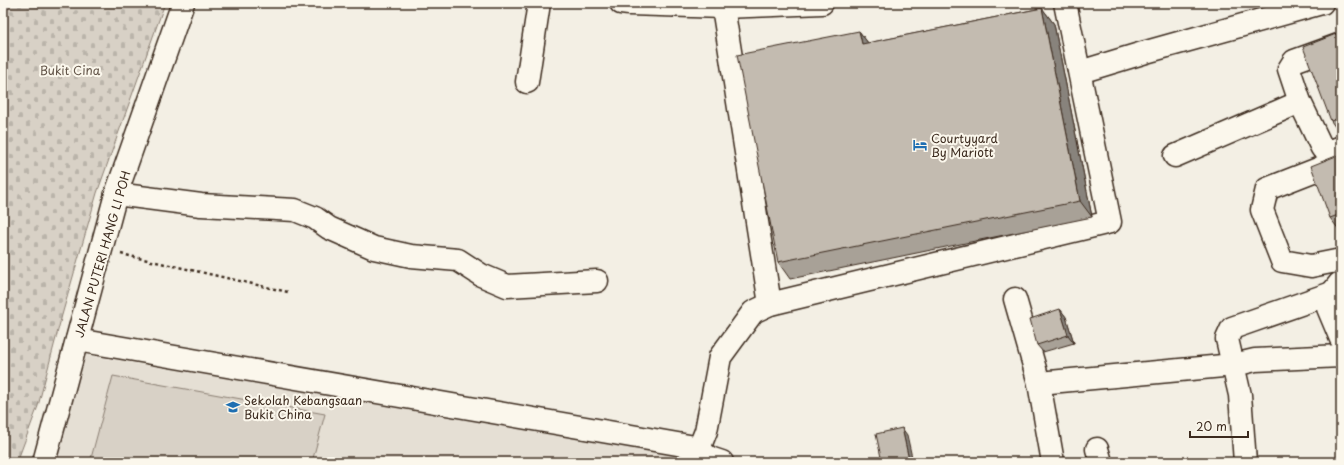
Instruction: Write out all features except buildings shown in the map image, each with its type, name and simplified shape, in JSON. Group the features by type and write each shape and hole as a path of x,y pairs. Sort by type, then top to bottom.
{"street":[{"name":"JALAN PUTERI HANG LI POH","path":"44,462 116,194 183,3"},
{"path":"527,82 539,3"},
{"path":"621,3 723,7 822,3"},
{"path":"714,461 702,452 700,446 706,431 720,357 754,312 770,304 1110,222 1065,3"},
{"path":"1080,72 1322,3"},
{"path":"723,7 770,304"},
{"path":"1341,44 1294,61 1290,65 1289,69 1300,102 1322,148 1327,151 1341,148"},
{"path":"1175,156 1300,102"},
{"path":"1341,160 1267,188 1262,210 1282,261 1311,266 1341,260"},
{"path":"116,194 201,205 295,210 315,218 329,228 374,248 411,256 458,260 481,275 507,286 596,281"},
{"path":"1337,287 1328,308 1341,339"},
{"path":"1245,462 1240,395 1227,339 1232,328 1337,287"},
{"path":"1015,299 1039,383 1053,462"},
{"path":"77,340 689,446"},
{"path":"1039,383 1234,365 1255,360 1341,356"}],"path":[{"path":"101,250 288,292"}],"shaded area":[{"name":"Sekolah Kebangsaan Bukit China","path":"86,355 703,458 703,462 55,462"}],"green space":[{"name":"Bukit Cina","path":"3,3 165,3 97,193 38,406 17,462 3,462"},
{"path":"113,376 325,414 312,462 90,462"}],"place":[{"name":"Courtyyard By Mariott","path":"920,145"},
{"name":"Sekolah Kebangsaan Bukit China","path":"233,407"}]}
